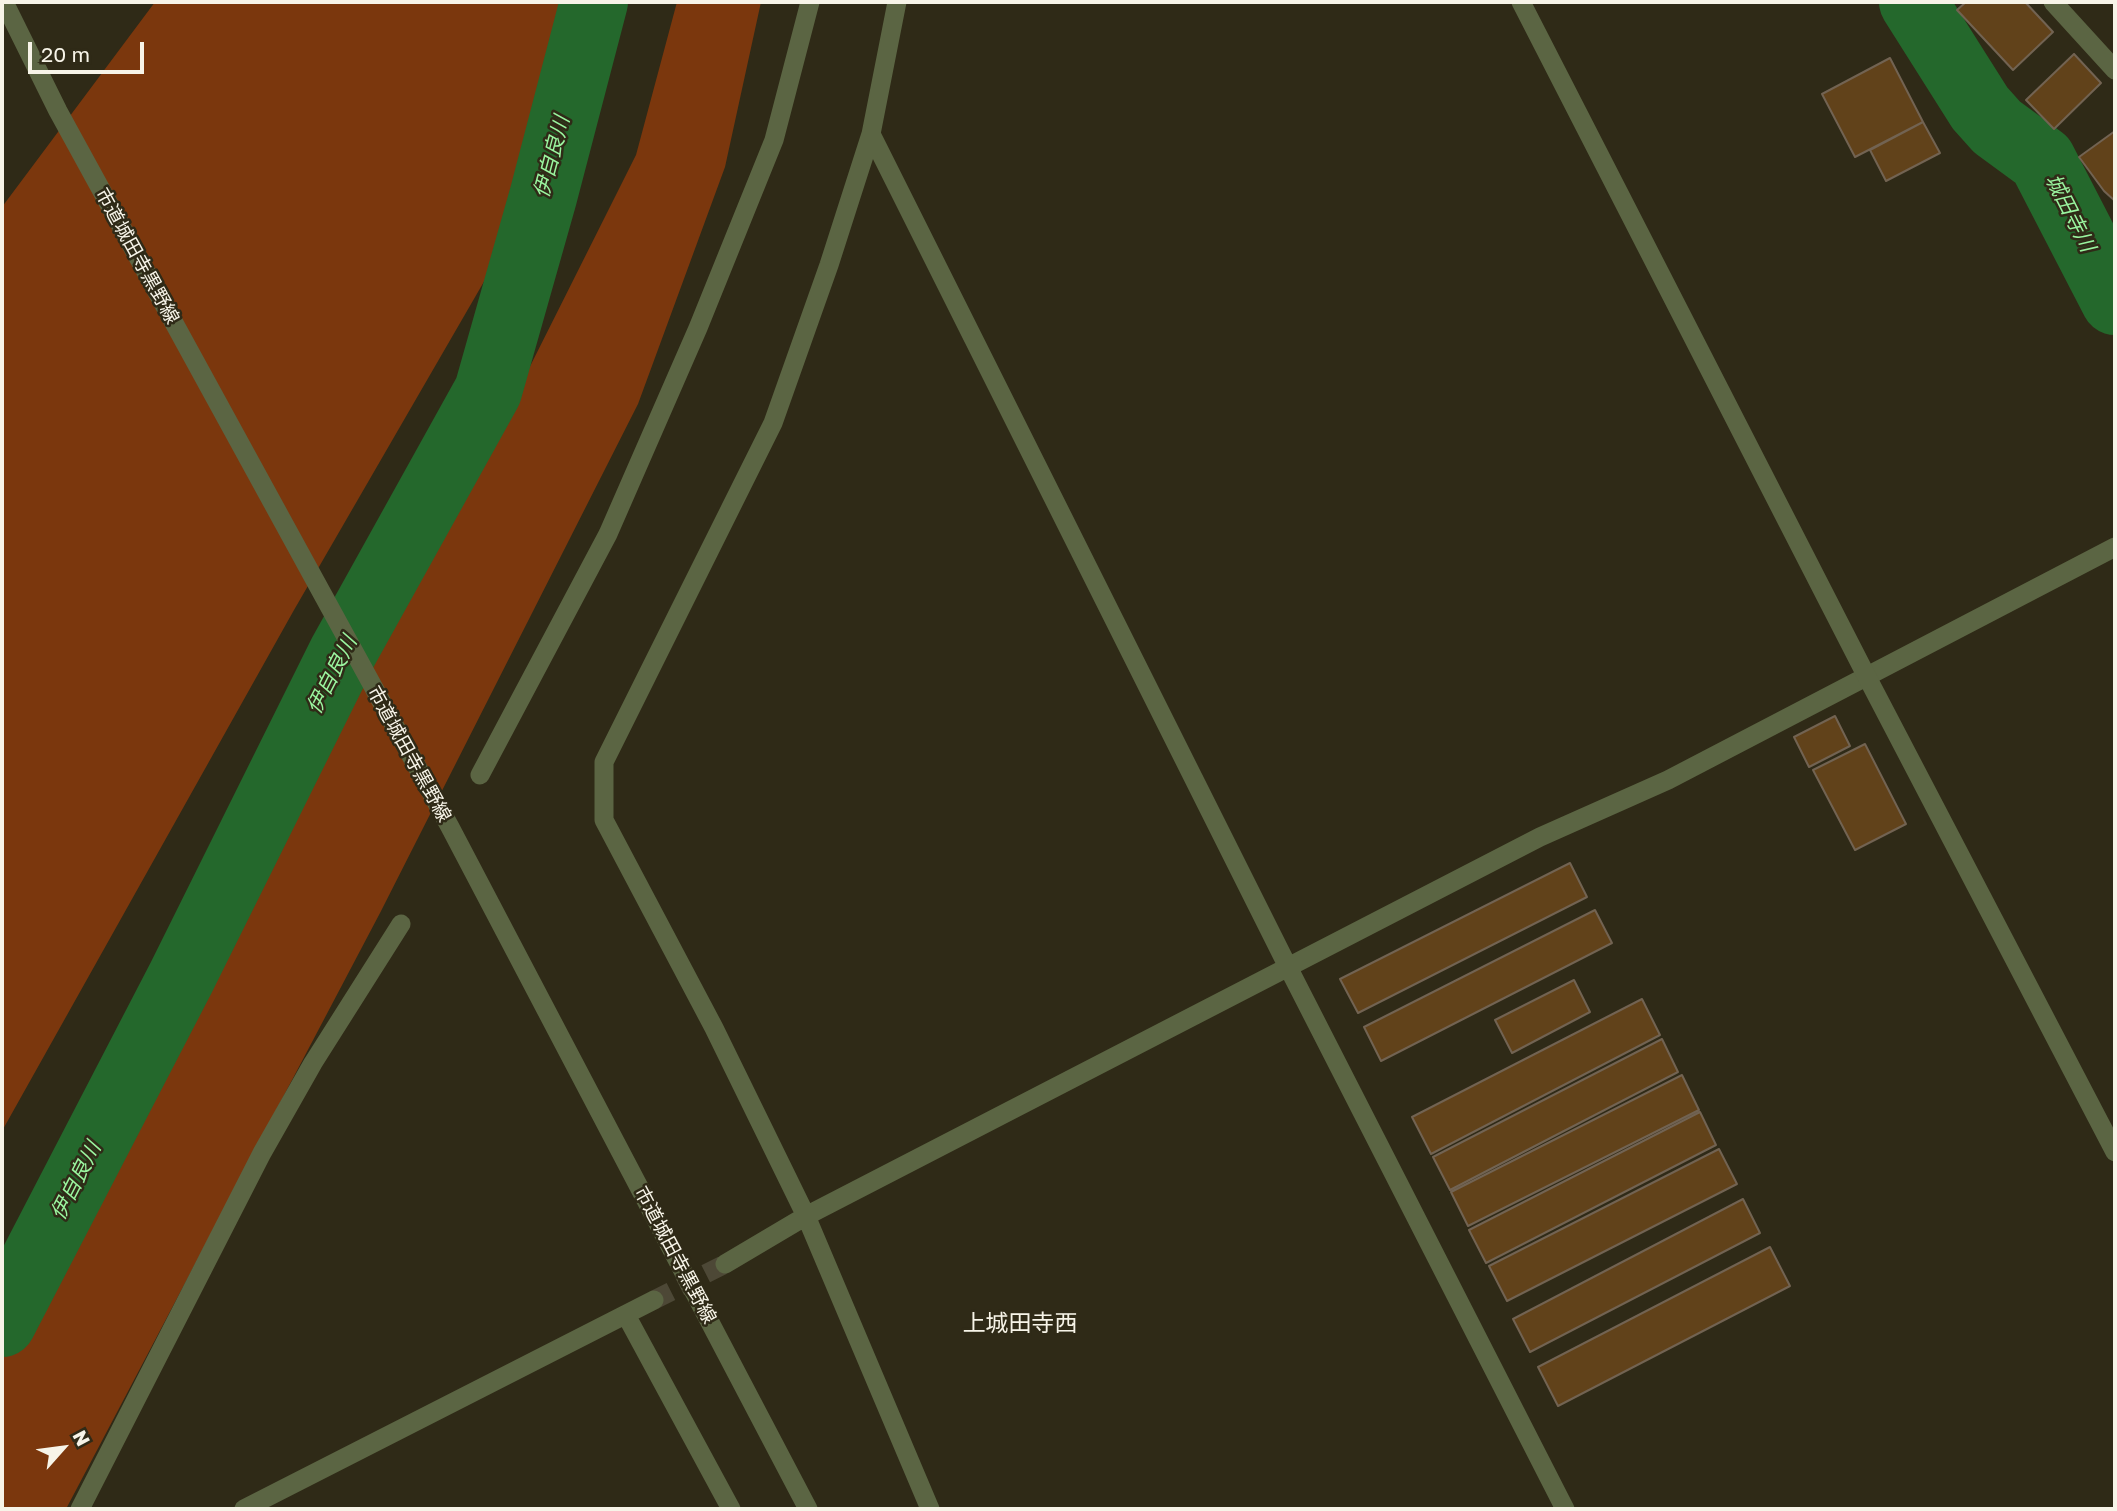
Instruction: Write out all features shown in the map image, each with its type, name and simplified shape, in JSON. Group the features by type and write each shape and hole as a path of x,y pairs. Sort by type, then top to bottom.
{"street":[{"name":"市道城田寺黒野線","path":"4,2 58,111 450,827 808,1509"},
{"path":"480,775 608,534 698,328 774,140 810,2"},
{"path":"897,2 871,134 829,265 773,423 604,762 604,820 714,1028 806,1216 930,1509"},
{"path":"1521,2 1866,675 2115,1152"},
{"path":"2053,2 2115,70"},
{"path":"871,134 1288,967 1564,1509"},
{"path":"726,1264 806,1216 1288,967 1540,837 1668,780 2115,547"},
{"path":"80,1509 262,1153 313,1063 401,924"},
{"path":"244,1509 654,1300"},
{"path":"626,1315 731,1509"}],"shaded area":[{"path":"155,2 568,2 515,228 294,610 2,1131 2,207"},
{"path":"677,2 761,2 725,167 638,404 380,913 66,1509 2,1509 2,1348 143,1094 223,927 463,500 636,155"}],"building":[{"path":"1966,2 2025,2 2053,32 2013,70 1957,10"},
{"path":"2074,54 2101,83 2054,129 2026,100"},
{"path":"1890,58 1923,122 1855,157 1822,94"},
{"path":"1923,122 1940,153 1886,181 1870,150"},
{"path":"2115,131 2115,201 2104,191 2079,157"},
{"path":"1835,716 1850,746 1809,767 1794,737"},
{"path":"1865,744 1906,824 1855,850 1813,770"},
{"path":"1570,863 1587,897 1358,1013 1340,979"},
{"path":"1595,910 1612,943 1381,1061 1364,1027"},
{"path":"1574,980 1590,1012 1512,1053 1495,1020"},
{"path":"1642,999 1660,1035 1431,1154 1412,1117"},
{"path":"1662,1039 1678,1072 1450,1190 1433,1157"},
{"path":"1682,1075 1699,1110 1468,1226 1451,1192"},
{"path":"1700,1112 1716,1145 1486,1263 1469,1230"},
{"path":"1719,1149 1737,1184 1507,1301 1489,1266"},
{"path":"1743,1199 1760,1233 1530,1352 1513,1319"},
{"path":"1770,1247 1790,1286 1558,1406 1538,1367"}],"waterway":[{"name":"伊自良川","path":"2,1323 181,978 343,652 488,391 594,2"},
{"name":"城田寺川","path":"1913,2 1980,108 1997,127 2042,160 2115,301"}],"tunnel":[{"path":"654,1300 725,1264"}],"district":[{"name":"上城田寺西","path":"1020,1324"}]}
